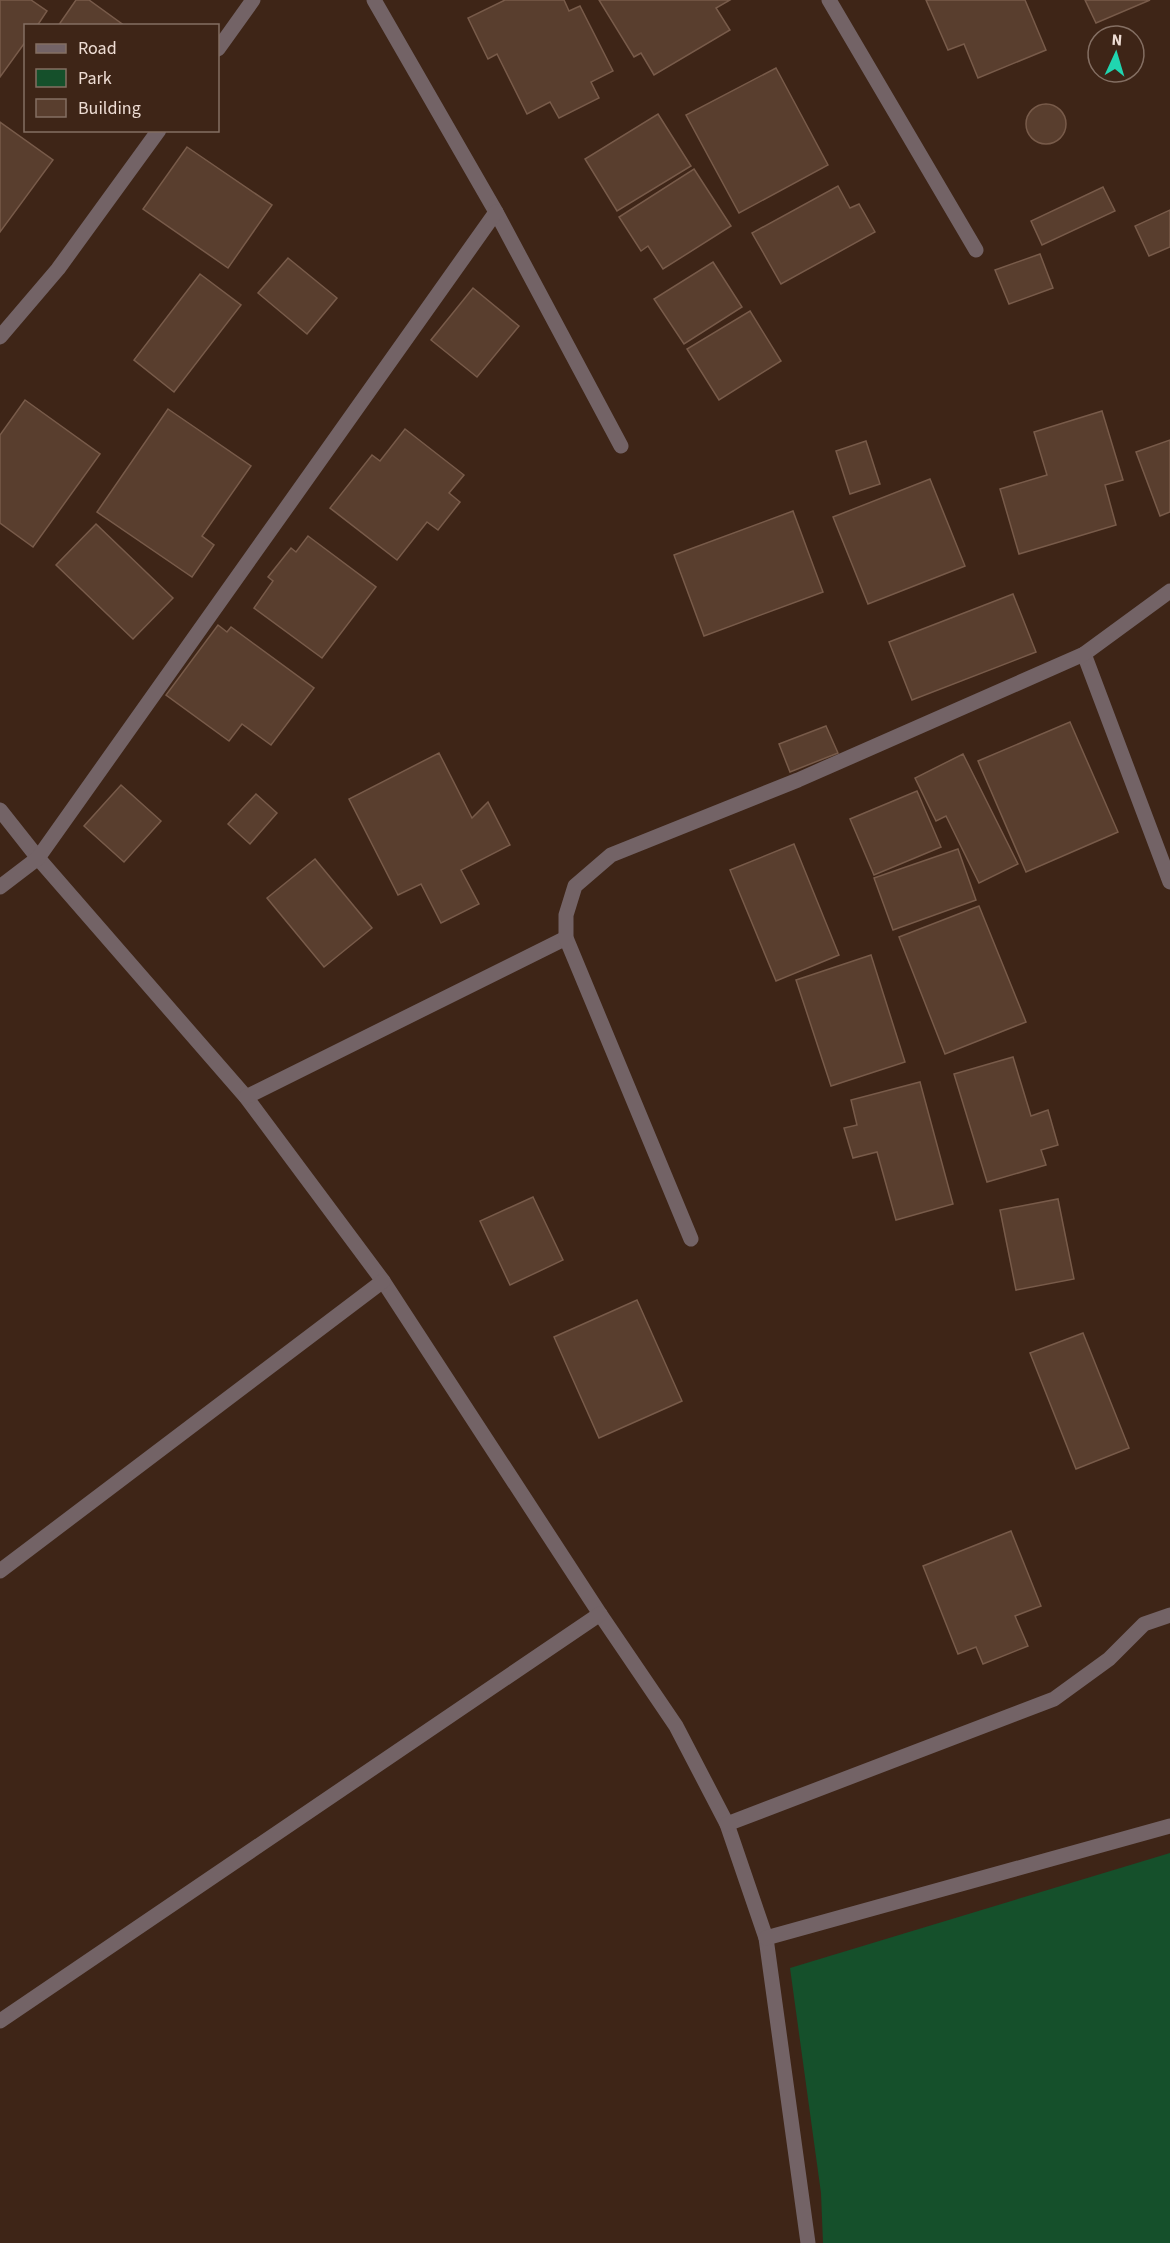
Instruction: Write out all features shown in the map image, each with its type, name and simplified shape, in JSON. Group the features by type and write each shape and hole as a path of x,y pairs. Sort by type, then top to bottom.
{"street":[{"path":"219,49 254,0"},
{"path":"374,0 496,212 621,446"},
{"path":"829,0 976,250"},
{"path":"0,337 58,269 158,132"},
{"path":"0,888 38,858 496,212"},
{"path":"691,1239 566,938 566,915 575,886 611,855 798,780 1084,654 1170,591"},
{"path":"1084,654 1170,882"},
{"path":"0,810 38,858 246,1097 383,1281 600,1614 676,1726 727,1824 766,1938 808,2243"},
{"path":"246,1097 566,938"},
{"path":"0,1571 383,1281"},
{"path":"0,2021 600,1614"},
{"path":"727,1824 1054,1698 1108,1659 1144,1624 1170,1615"},
{"path":"766,1938 1170,1826"}],"green space":[{"path":"1170,1853 1170,2243 823,2243 821,2193 790,1968"}],"building":[{"path":"0,0 31,0 47,11 38,24 24,24 24,44 0,77"},
{"path":"76,0 89,0 122,24 59,24"},
{"path":"505,0 564,0 569,11 580,6 613,71 591,82 599,98 559,118 550,102 527,114 497,54 488,59 468,18"},
{"path":"599,0 730,0 716,8 730,30 654,75 641,53 634,57"},
{"path":"926,0 1025,0 1046,50 978,78 964,44 948,50"},
{"path":"1085,0 1150,0 1096,23"},
{"path":"776,68 828,165 739,213 686,115"},
{"path":"1046,104 1054,105 1060,110 1065,116 1065,132 1060,138 1054,143 1046,144 1038,143 1032,138 1027,132 1026,124 1027,116 1032,110 1038,105"},
{"path":"658,114 691,166 617,211 585,159"},
{"path":"0,122 53,160 0,232"},
{"path":"187,147 272,205 228,268 143,209"},
{"path":"694,169 731,226 663,269 648,246 641,251 619,217"},
{"path":"838,186 850,208 859,204 875,232 781,284 752,233"},
{"path":"1103,187 1115,211 1042,245 1031,221"},
{"path":"1170,210 1170,247 1149,256 1135,226"},
{"path":"1040,254 1053,288 1009,304 995,270"},
{"path":"288,258 337,298 307,334 258,293"},
{"path":"713,262 742,307 684,344 654,299"},
{"path":"200,274 241,305 174,392 134,360"},
{"path":"473,288 519,326 477,377 431,340"},
{"path":"750,311 781,361 719,400 687,349"},
{"path":"25,400 100,454 33,547 0,523 0,435"},
{"path":"168,409 251,466 202,536 214,545 192,577 97,512"},
{"path":"1102,411 1123,480 1105,485 1116,525 1019,554 1000,489 1047,475 1034,432"},
{"path":"405,429 464,475 449,493 460,502 438,530 427,522 397,560 330,508 372,455 380,461"},
{"path":"1170,440 1170,512 1160,516 1136,452"},
{"path":"866,441 880,484 850,494 836,451"},
{"path":"930,479 965,566 868,604 833,517"},
{"path":"793,511 823,592 704,636 674,555"},
{"path":"96,524 173,598 133,639 56,565"},
{"path":"308,536 376,587 322,658 254,608 273,581 268,577 291,548 296,552"},
{"path":"1013,594 1036,652 912,700 889,642"},
{"path":"218,625 227,632 231,627 314,688 271,745 242,724 229,741 166,695"},
{"path":"1070,722 1118,832 1026,872 978,761"},
{"path":"826,726 838,753 790,772 779,744"},
{"path":"439,753 472,818 488,802 510,845 461,870 479,904 441,923 421,884 398,895 349,799"},
{"path":"963,754 1018,864 979,883 946,816 936,821 915,778"},
{"path":"121,785 161,821 124,862 84,826"},
{"path":"917,791 941,847 874,875 850,819"},
{"path":"256,794 277,813 250,844 228,824"},
{"path":"794,844 839,955 776,981 730,870"},
{"path":"958,849 976,900 893,930 874,878"},
{"path":"315,859 372,928 324,967 267,898"},
{"path":"979,906 1026,1022 945,1054 899,937"},
{"path":"871,955 905,1062 831,1086 796,980"},
{"path":"1013,1057 1031,1116 1048,1110 1058,1145 1041,1150 1046,1165 987,1182 954,1074"},
{"path":"920,1082 953,1204 896,1220 877,1152 853,1158 844,1128 857,1125 851,1100"},
{"path":"533,1197 563,1260 510,1285 480,1221"},
{"path":"1058,1199 1074,1279 1016,1290 1000,1210"},
{"path":"637,1300 682,1401 599,1438 554,1337"},
{"path":"1083,1333 1129,1448 1076,1469 1030,1353"},
{"path":"1011,1531 1041,1606 1015,1616 1028,1646 983,1664 976,1647 958,1654 923,1566"}]}
